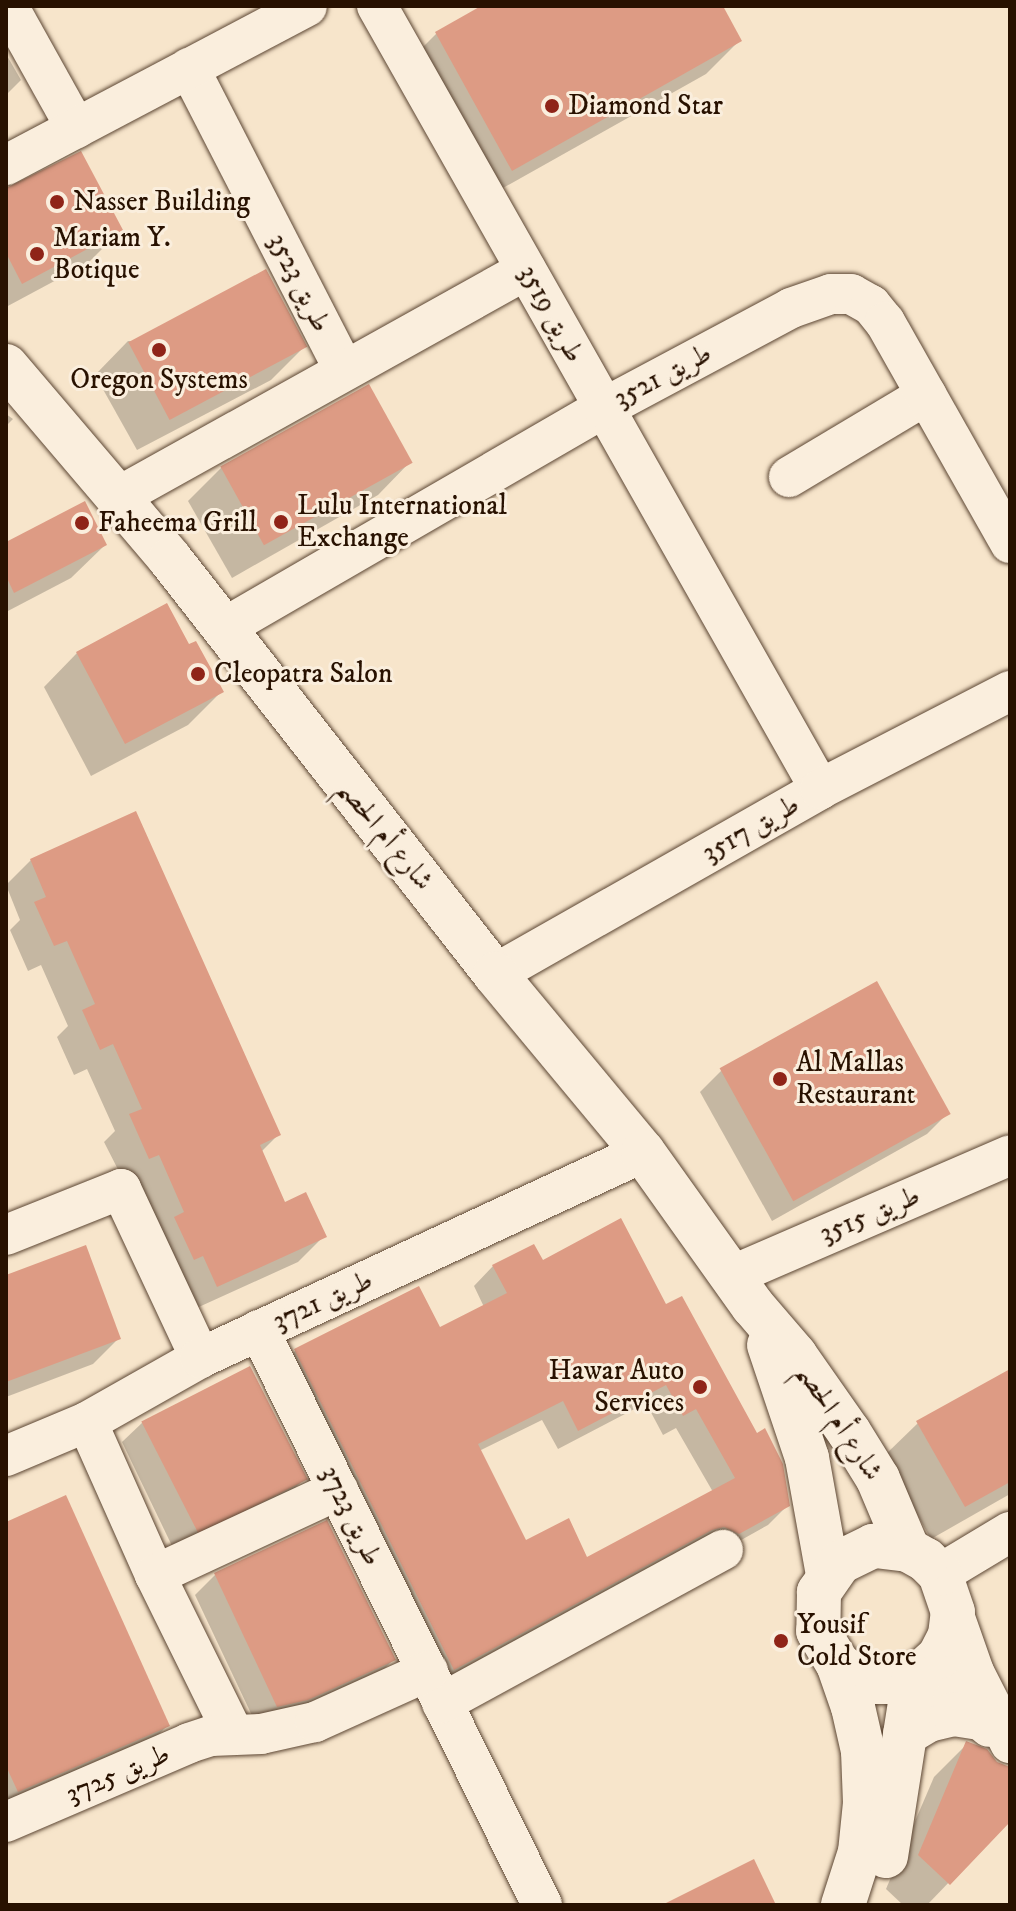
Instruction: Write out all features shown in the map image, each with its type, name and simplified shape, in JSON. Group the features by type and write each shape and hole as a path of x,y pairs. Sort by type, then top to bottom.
{"street":[{"path":"8,6 76,128"},
{"path":"6,165 307,6"},
{"name":"طريق 3519","path":"377,6 820,789"},
{"name":"طريق 3523","path":"189,68 344,370"},
{"path":"118,497 526,270"},
{"name":"طريق 3521","path":"224,628 604,408 791,308 831,294 851,294 871,305 885,322 1010,543"},
{"name":"شارع أم الحصم","path":"8,366 224,628 495,974 643,1152 742,1291 795,1355 849,1432 934,1578"},
{"path":"789,477 926,395"},
{"name":"طريق 3517","path":"495,974 820,789 1010,691"},
{"name":"طريق 3721","path":"6,1456 87,1422 200,1358 643,1152"},
{"name":"طريق 3515","path":"742,1291 1010,1155"},
{"path":"6,1235 121,1189 200,1358"},
{"name":"شارع أم الحصم","path":"742,1291 777,1365 807,1458 828,1575"},
{"name":"طريق 3723","path":"259,1330 542,1905"},
{"path":"87,1422 155,1575 233,1733"},
{"path":"155,1575 338,1490"},
{"path":"934,1578 1010,1532"},
{"path":"843,1905 860,1852 865,1803 863,1751 853,1707 838,1664 818,1631 819,1592 840,1562 873,1546 934,1578 1000,1736"},
{"path":"435,1687 723,1550"},
{"path":"838,1664 854,1676 873,1682 894,1682 918,1675 939,1657 950,1635 934,1578"},
{"path":"873,1905 886,1855 905,1734 918,1675"},
{"path":"918,1675 949,1690 1000,1736"},
{"name":"طريق 3725","path":"6,1822 189,1743 233,1733 261,1734 315,1722 435,1687"},
{"path":"905,1734 928,1720 954,1714 1000,1736"}],"building":[{"name":"Diamond Star","path":"481,6 723,6 742,41 512,171 435,32"},
{"name":"Nasser Building","path":"81,151 123,230 22,284 6,253 6,188"},
{"path":"266,269 307,347 170,420 128,342"},
{"path":"369,384 413,463 264,545 220,466"},
{"path":"85,501 107,545 14,593 6,576 6,542"},
{"path":"167,603 189,644 196,641 224,692 125,744 76,652"},
{"path":"136,811 281,1135 260,1145 285,1202 306,1192 327,1237 217,1287 203,1256 194,1260 174,1217 184,1212 159,1155 149,1159 129,1114 142,1109 113,1044 100,1050 82,1010 95,1004 67,941 54,946 34,902 46,897 30,859"},
{"path":"877,981 951,1114 793,1201 720,1068"},
{"path":"621,1218 666,1304 682,1296 757,1433 765,1428 783,1464 790,1506 739,1534 724,1527 712,1530 454,1670 294,1349 419,1286 440,1327 507,1293 492,1265 534,1244 543,1260","holes":["666,1385 683,1416 696,1409 735,1478 587,1557 569,1518 526,1540 478,1444 563,1401 578,1431"]},
{"path":"86,1245 121,1339 6,1382 6,1275"},
{"path":"250,1366 308,1479 199,1535 141,1421"},
{"path":"1010,1369 1010,1482 965,1507 916,1421"},
{"path":"66,1495 170,1726 18,1792 6,1766 6,1522"},
{"path":"327,1520 396,1660 308,1700 277,1707 214,1573"},
{"path":"966,1741 987,1749 997,1762 1010,1767 1010,1822 950,1885 918,1855"},
{"path":"754,1859 776,1905 662,1905"}],"place":[{"name":"Diamond Star","path":"552,106"},
{"name":"Nasser Building","path":"57,202"},
{"name":"Mariam Y. Botique","path":"37,254"},
{"name":"Oregon Systems","path":"159,350"},
{"name":"Lulu International Exchange","path":"281,522"},
{"name":"Faheema Grill","path":"82,523"},
{"name":"Cleopatra Salon","path":"198,674"},
{"name":"Al Mallas Restaurant","path":"780,1079"},
{"name":"Hawar Auto Services","path":"700,1387"},
{"name":"Yousif Cold Store","path":"781,1641"}]}
